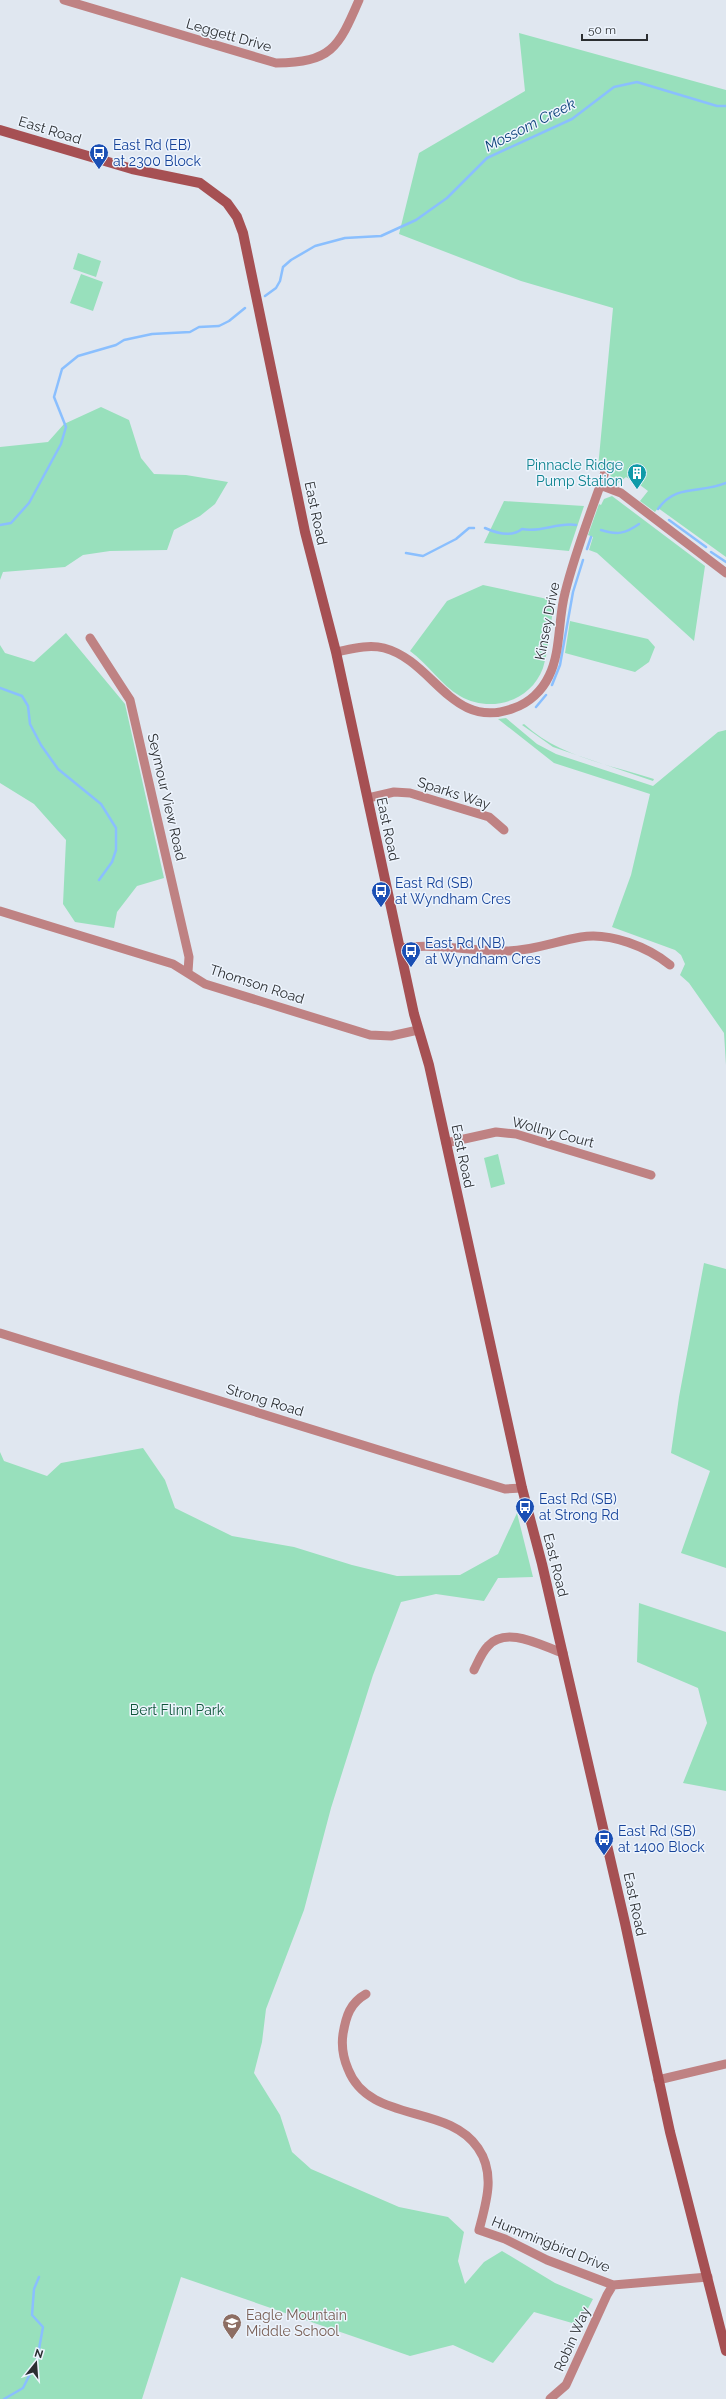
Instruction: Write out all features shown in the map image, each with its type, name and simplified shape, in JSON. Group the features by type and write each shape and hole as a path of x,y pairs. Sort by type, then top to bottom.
{"main road":[{"name":"East Road","path":"0,130 132,169 200,183 221,197 232,209 245,239 305,532 336,652 418,1030 429,1065 522,1488 563,1653 624,1916 658,2080 726,2351"}],"street":[{"name":"Leggett Drive","path":"64,0 276,63 303,62 327,54 348,25 359,0"},
{"name":"Kinsey Drive","path":"336,652 367,646 384,648 395,652 410,661 447,696 474,710 496,713 525,703 539,691 553,667 565,592 605,472"},
{"path":"600,485 621,493 726,573"},
{"name":"Seymour View Road","path":"90,638 130,700 188,957 188,972"},
{"name":"Sparks Way","path":"368,798 394,792 410,793 489,817 504,830"},
{"name":"Thomson Road","path":"0,911 173,964 205,984 370,1035 392,1036 418,1030"},
{"path":"400,948 418,945 523,950 582,937 594,936 614,940 655,953 670,965"},
{"name":"Wollny Court","path":"446,1143 496,1132 516,1134 651,1175"},
{"name":"Strong Road","path":"0,1333 505,1489 522,1488"},
{"path":"474,1670 488,1646 499,1638 512,1636 563,1653"},
{"name":"Hummingbird Drive","path":"366,1994 354,2003 346,2019 342,2051 349,2072 359,2087 378,2101 452,2125 475,2143 484,2158 489,2182 488,2196 479,2230 505,2239 547,2260 613,2285 708,2277"},
{"path":"658,2080 726,2064"},
{"name":"Robin Way","path":"550,2399 566,2385 613,2285"}],"green space":[{"path":"519,33 726,90 726,557 658,508 655,512 640,501 648,491 632,479 631,480 626,477 617,484 611,479 610,473 598,468 613,308 521,281 399,234 419,153 525,91"},
{"path":"78,253 101,261 96,277 73,269"},
{"path":"81,274 103,282 93,311 70,303"},
{"path":"101,407 129,420 141,458 154,474 186,475 228,482 215,504 200,516 174,530 167,550 110,551 83,555 65,567 3,572 0,580 0,447 48,442 64,424"},
{"path":"612,496 705,566 694,641 597,553 589,550 593,537 588,535 599,504 601,505 604,499"},
{"path":"504,501 584,506 569,551 484,543"},
{"path":"483,585 552,600 551,604 554,605 545,660 537,680 529,690 519,697 508,702 496,704 483,704 460,696 447,686 410,651 447,601"},
{"path":"570,621 648,639 655,647 649,662 635,672 565,653"},
{"path":"66,633 125,704 164,878 137,886 117,912 114,928 75,922 63,904 66,840 34,804 0,783 0,645 5,653 34,662"},
{"path":"506,718 537,744 556,754 653,786 718,732 726,730 726,1065 724,1033 689,983 680,975 685,964 681,955 675,950 612,927 631,875 650,794 554,763 498,719"},
{"path":"524,724 552,744 579,756 553,747 522,725"},
{"path":"604,764 637,774 654,779 653,781"},
{"path":"498,1154 505,1184 491,1188 484,1158"},
{"path":"704,1263 726,1269 726,1568 681,1553 710,1471 671,1453 679,1397"},
{"name":"Bert Flinn Park","path":"143,1448 165,1480 175,1508 232,1536 294,1547 352,1565 397,1576 460,1575 498,1554 517,1513 533,1577 498,1578 484,1601 436,1594 401,1602 373,1675 331,1808 304,1910 266,2009 262,2042 254,2073 280,2115 292,2152 311,2169 399,2207 448,2217 464,2232 458,2261 465,2284 484,2262 502,2251 555,2283 593,2299 579,2325 534,2312 493,2363 453,2345 410,2356 181,2277 142,2399 0,2399 0,1452 4,1461 47,1476 61,1463"},
{"path":"639,1603 726,1632 726,1791 683,1783 707,1723 698,1688 637,1662"}],"waterway":[{"name":"Mossom Creek","path":"265,296 276,288 280,281 283,267 291,260 315,246 345,238 381,236 416,220 447,198 487,158 572,119 614,87 637,82 717,106 726,106"},
{"name":"Mossom Creek","path":"0,525 11,523 29,503 61,444 66,427 54,397 62,369 78,356 116,345 124,340 152,334 190,332 199,327 219,326 229,321 245,308"},
{"path":"658,509 665,501 681,492 726,483"},
{"path":"669,520 706,547"},
{"path":"485,528 494,532 508,534 518,532 522,529 536,530 569,524 576,525"},
{"path":"601,530 612,533 621,533 639,524"},
{"path":"406,553 423,556 456,539 469,528 474,528"},
{"path":"587,549 591,537"},
{"path":"711,552 726,562"},
{"path":"552,685 560,665 573,592 583,560"},
{"path":"0,688 22,696 28,706 30,724 41,745 58,769 101,804 116,828 116,850 112,862 99,880"},
{"path":"536,707 546,695"},
{"path":"4,2399 23,2388 37,2360 43,2327 32,2315 34,2289 39,2277"}],"place":[{"name":"East Rd (EB) at 2300 Block","path":"99,170"},
{"name":"Pinnacle Ridge Pump Station","path":"637,490"},
{"name":"East Rd (SB) at Wyndham Cres","path":"381,908"},
{"name":"East Rd (NB) at Wyndham Cres","path":"411,968"},
{"name":"East Rd (SB) at Strong Rd","path":"525,1524"},
{"name":"East Rd (SB) at 1400 Block","path":"604,1856"},
{"name":"Eagle Mountain Middle School","path":"232,2340"}]}
